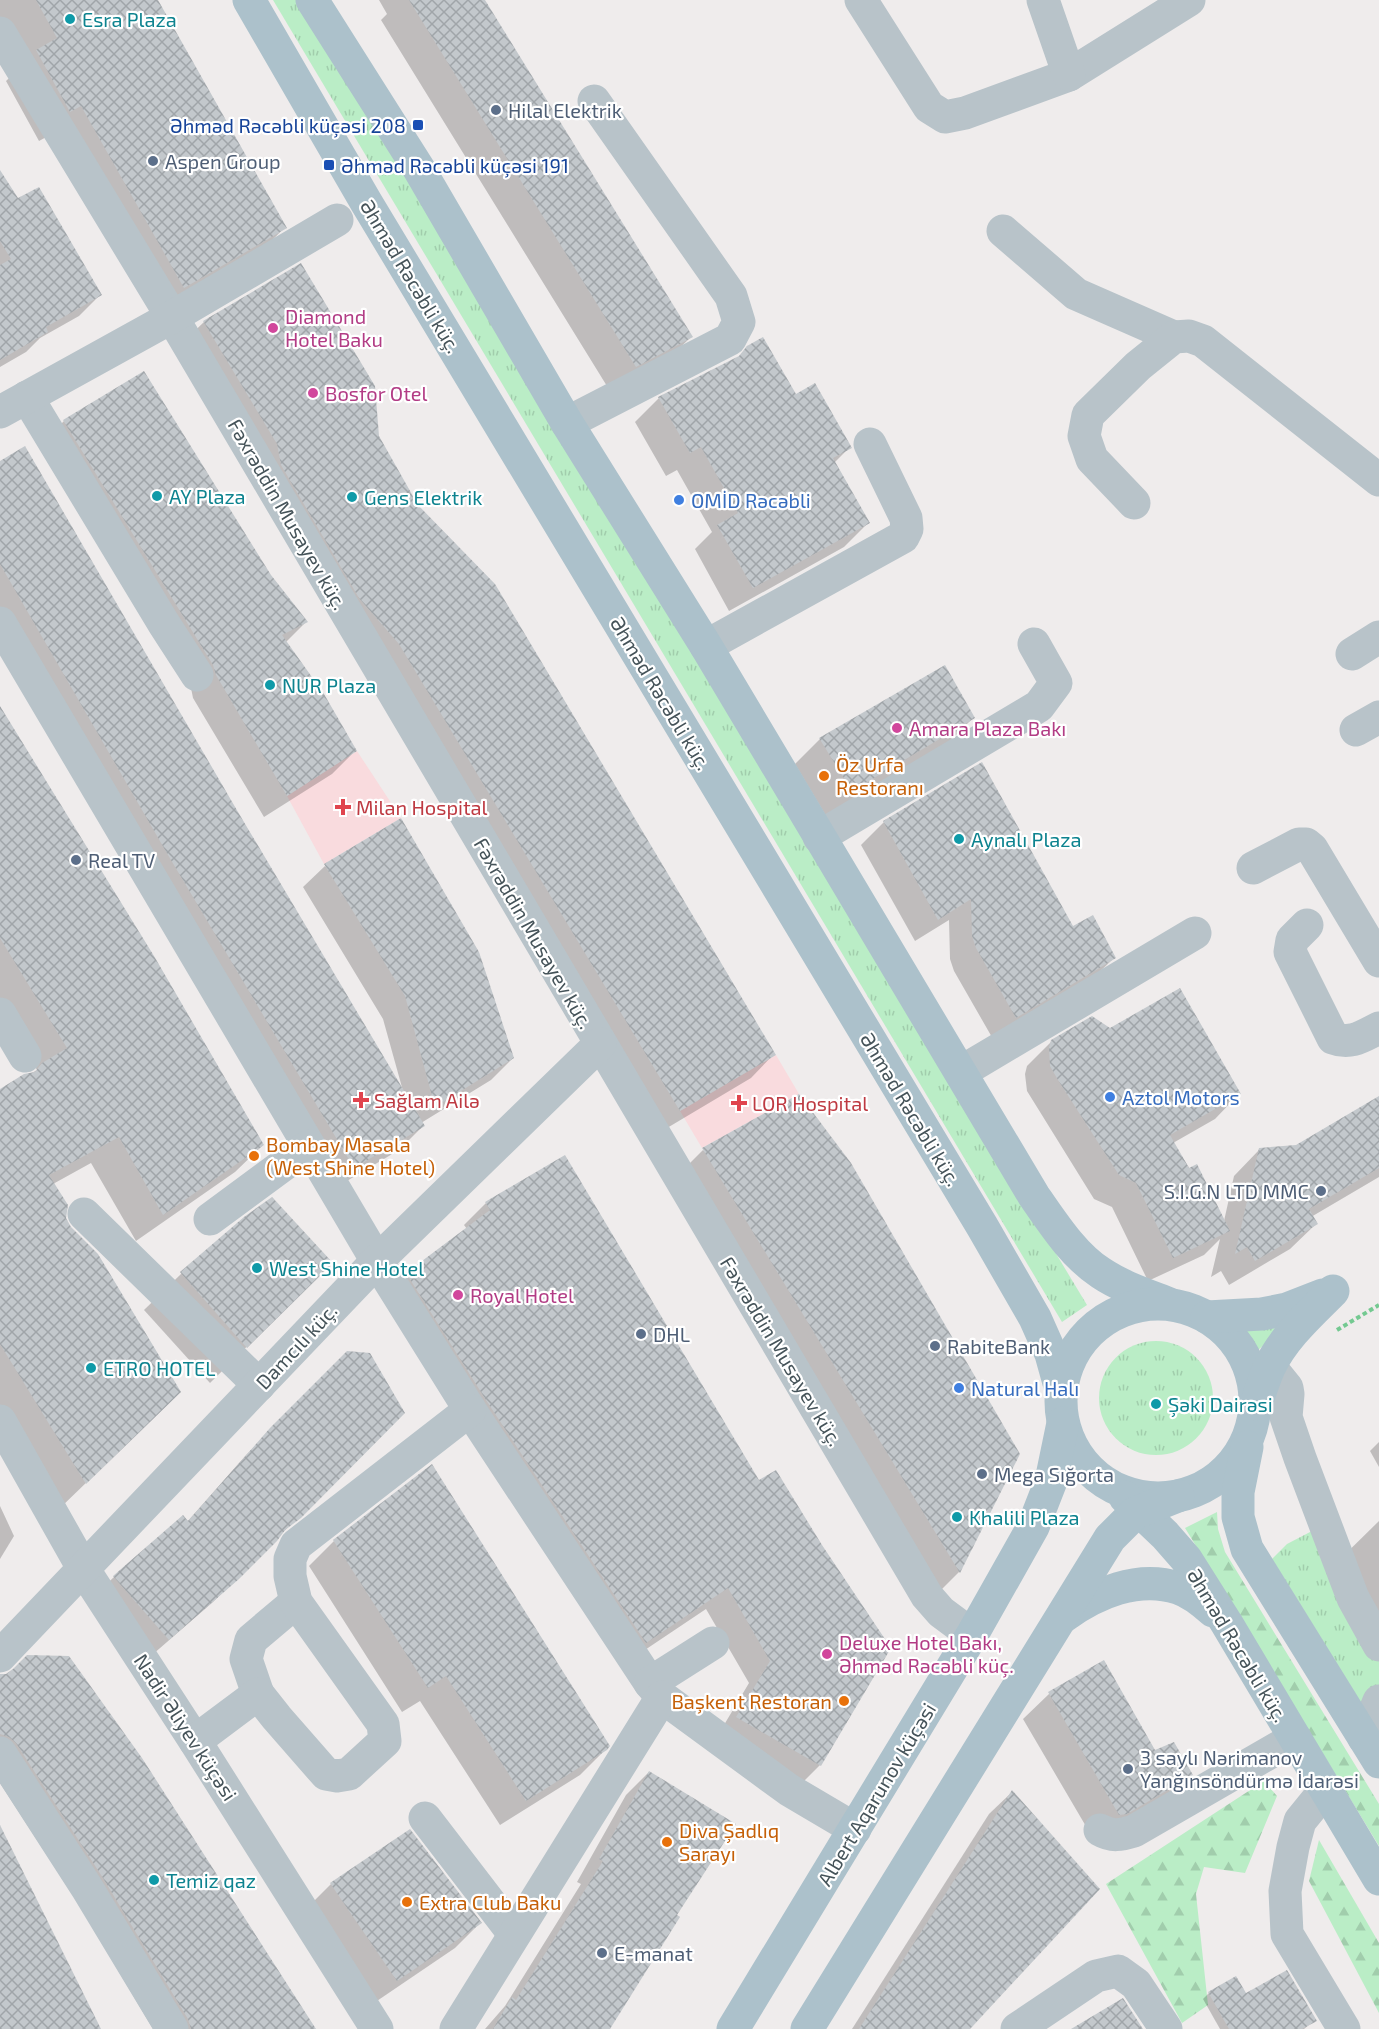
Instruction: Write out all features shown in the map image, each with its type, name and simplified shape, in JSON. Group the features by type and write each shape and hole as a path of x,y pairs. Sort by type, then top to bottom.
{"main road":[{"name":"Əhməd Rəcəbli küç.","path":"249,0 366,202 982,1226 1035,1318 1051,1354 1061,1390"},
{"path":"312,0 419,169 567,423 706,646 1034,1196 1075,1250 1100,1273 1130,1289 1207,1317 1228,1333 1243,1354 1253,1378 1253,1417 1238,1492 1238,1517 1247,1549 1372,1750"},
{"path":"807,2029 1110,1538 1139,1510 1202,1487 1223,1473 1240,1453 1270,1367 1293,1332 1333,1291 1287,1309 1262,1314 1207,1317"},
{"path":"1170,1304 1144,1305 1119,1311 1097,1325 1079,1343 1067,1365 1061,1390 1063,1423 1073,1449 1091,1472 1115,1488 1135,1495 1178,1496"},
{"name":"Albert Aqarunov küçəsi","path":"734,2029 972,1635 1033,1527 1051,1480 1063,1423"},
{"name":"Əhməd Rəcəbli küç.","path":"1115,1488 1165,1535 1186,1560 1227,1624 1379,1879"},
{"path":"1058,1621 1079,1605 1099,1594 1133,1585 1158,1584 1179,1588 1203,1602 1227,1624"}],"street":[{"path":"861,0 918,92 929,107 945,117 965,113 1069,75 1189,0"},
{"path":"1043,0 1069,75"},
{"name":"Fəxrəddin Musayev küç.","path":"0,33 172,317 927,1596 941,1612 972,1635"},
{"path":"567,423 730,339 739,322 731,296 594,101"},
{"path":"197,675 14,405 172,317 337,220"},
{"path":"1003,231 1076,294 1174,337 1189,336 1203,341 1379,480"},
{"path":"1134,503 1092,459 1084,436 1088,416 1138,366 1174,337"},
{"path":"706,646 903,537 907,529 906,518 870,444"},
{"path":"0,623 377,1261 470,1410 656,1690 789,1790 855,1829"},
{"path":"1352,654 1379,637"},
{"path":"819,837 1039,705 1056,683 1034,644"},
{"path":"1253,868 1299,844 1306,844 1312,849 1379,960"},
{"path":"1307,926 1292,940 1290,952 1333,1038 1353,1041 1379,1028"},
{"path":"961,1072 1195,933"},
{"path":"0,1014 25,1056"},
{"name":"Damcılı küç.","path":"0,1656 377,1261 600,1044"},
{"path":"210,1219 309,1146"},
{"path":"84,1214 259,1385"},
{"path":"1270,1367 1287,1388 1286,1417 1300,1458 1353,1598 1379,1645"},
{"path":"296,1602 250,1640 246,1659 258,1694 276,1718 327,1773 337,1776 349,1773 385,1741 383,1724 296,1602 290,1576 290,1559 296,1545 470,1410"},
{"name":"Nadir Əliyev küçəsi","path":"0,1421 84,1570 377,2029"},
{"path":"456,2029 656,1690 713,1643"},
{"path":"195,1741 258,1694"},
{"path":"1372,1750 1379,1701"},
{"path":"1100,1830 1119,1836 1134,1831 1295,1738"},
{"path":"0,1754 87,1888 172,2029"},
{"path":"1326,1789 1300,1821 1293,1846 1285,1891 1287,1934 1344,2029"},
{"path":"426,1818 514,1934"},
{"path":"1017,2029 1096,1976 1118,1971 1136,1984 1166,2029"}],"path":[{"path":"1335,1332 1379,1305"}],"shaded area":[{"name":"Milan Hospital","path":"357,751 401,818 324,864 287,796"},
{"name":"LOR Hospital","path":"776,1055 799,1094 702,1148 680,1111"}],"green space":[{"path":"273,0 300,0 1087,1305 1062,1322"},
{"path":"1294,1316 1254,1354 1240,1331"},
{"name":"Şəki Dairəsi","path":"1156,1341 1178,1345 1196,1358 1209,1376 1213,1398 1209,1420 1196,1438 1178,1451 1156,1455 1134,1451 1116,1438 1103,1420 1099,1398 1103,1376 1116,1358 1134,1345"},
{"path":"1217,1512 1218,1529 1225,1552 1379,1804 1379,1846 1185,1528"},
{"path":"1312,1531 1379,1635 1379,1732 1272,1559 1287,1544"},
{"path":"1264,1781 1277,1796 1245,1873 1204,1867 1196,1894 1208,2005 1182,2023 1106,1884"},
{"path":"1319,1840 1379,1943 1379,2013 1309,1881"}],"building":[{"path":"36,0 158,0 287,228 184,288 81,106 70,112 36,50 57,38"},
{"path":"409,0 485,0 693,337 636,367"},
{"path":"0,170 18,198 39,187 102,295 46,327 48,332 0,360 0,265 11,259 0,241"},
{"path":"301,263 375,386 379,436 418,505 495,584 776,1055 680,1111 399,644 359,598 281,465 277,444 203,321"},
{"path":"763,337 796,394 815,383 852,448 833,458 870,523 753,588 717,525 738,513 701,447 690,453 658,397 739,356 747,346"},
{"path":"144,371 271,575 308,622 282,635 324,694 357,751 287,796 216,675 213,665 63,420"},
{"path":"25,446 238,812 425,1126 354,1168 168,855 0,564 0,461"},
{"name":"Amara Plaza Bakı","path":"945,665 975,718 852,791 819,738"},
{"path":"0,706 154,956 264,1145 163,1215 119,1137 49,1175 68,1205 66,1218 71,1227 98,1254 181,1392 86,1484 0,1344 0,1089 24,1074 35,1072 42,1063 67,1048 0,938"},
{"path":"982,762 1073,926 1093,915 1116,958 1016,1018 976,948 972,936 971,899 938,920 883,821"},
{"path":"401,818 479,952 514,1058 435,1107 405,996 324,864"},
{"path":"1180,988 1241,1094 1170,1135 1189,1168 1197,1164 1230,1231 1173,1258 1136,1183 1119,1175 1058,1080 1050,1066 1049,1048 1051,1040 1092,1016 1110,1028"},
{"path":"799,1094 851,1163 1020,1454 960,1573 702,1148"},
{"path":"1379,1096 1379,1168 1309,1209 1318,1224 1255,1261 1247,1247 1235,1254 1259,1148 1296,1145"},
{"path":"565,1155 759,1480 776,1470 822,1545 891,1648 821,1766 736,1717 770,1661 728,1588 646,1643 486,1400 406,1273 490,1210 485,1202"},
{"name":"West Shine Hotel","path":"272,1197 333,1263 247,1348 180,1272 244,1217"},
{"path":"347,1351 370,1353 405,1413 301,1518 285,1530 239,1579 169,1640 113,1576 183,1515 188,1521 270,1428"},
{"path":"432,1464 610,1746 526,1801 446,1676 428,1688 333,1540"},
{"path":"27,1655 69,1656 142,1758 316,2029 191,2029 188,2019 103,1878 16,1743 0,1734 0,1674 6,1674"},
{"path":"1104,1660 1155,1750 1174,1742 1193,1775 1127,1814 1119,1815 1048,1692"},
{"path":"649,1771 736,1824 677,1915 680,1917 610,2029 493,2029 512,1997 516,2000 603,1861 599,1859"},
{"path":"1012,1790 1100,1889 970,2029 859,2029"},
{"path":"0,1825 101,2029 0,2029"},
{"name":"Extra Club Baku","path":"410,1829 482,1923 397,1981 330,1883"},
{"path":"1287,1970 1317,2021 1302,2029 1229,2029 1208,1992 1236,1976 1246,1993"},
{"path":"1123,1998 1143,2029 1071,2029"}],"place":[{"name":"Esra Plaza","path":"70,19"},
{"name":"Hilal Elektrik","path":"496,110"},
{"name":"Əhməd Rəcəbli küçəsi 208","path":"418,125"},
{"name":"Aspen Group","path":"153,161"},
{"name":"Əhməd Rəcəbli küçəsi 191","path":"329,165"},
{"name":"Diamond Hotel Baku","path":"273,328"},
{"name":"Bosfor Otel","path":"313,393"},
{"name":"AY Plaza","path":"157,496"},
{"name":"Gens Elektrik","path":"352,497"},
{"name":"OMİD Rəcəbli","path":"679,500"},
{"name":"NUR Plaza","path":"270,685"},
{"name":"Amara Plaza Bakı","path":"897,728"},
{"name":"Öz Urfa Restoranı","path":"824,776"},
{"name":"Milan Hospital","path":"343,807"},
{"name":"Aynalı Plaza","path":"959,839"},
{"name":"Real TV","path":"76,860"},
{"name":"Aztol Motors","path":"1110,1097"},
{"name":"Sağlam Ailə","path":"361,1100"},
{"name":"LOR Hospital","path":"739,1103"},
{"name":"Bombay Masala (West Shine Hotel)","path":"254,1156"},
{"name":"S.I.G.N LTD MMC","path":"1321,1191"},
{"name":"West Shine Hotel","path":"257,1268"},
{"name":"Royal Hotel","path":"458,1295"},
{"name":"DHL","path":"641,1334"},
{"name":"RabiteBank","path":"935,1346"},
{"name":"ETRO HOTEL","path":"91,1368"},
{"name":"Natural Halı","path":"959,1388"},
{"name":"Şəki Dairəsi","path":"1156,1404"},
{"name":"Mega Sığorta","path":"982,1474"},
{"name":"Khalili Plaza","path":"957,1517"},
{"name":"Deluxe Hotel Bakı, Əhməd Rəcəbli küç.","path":"827,1654"},
{"name":"Başkent Restoran","path":"844,1701"},
{"name":"3 saylı Nərimanov Yanğınsöndürmə İdarəsi","path":"1128,1769"},
{"name":"Diva Şadlıq Sarayı","path":"667,1842"},
{"name":"Temiz qaz","path":"154,1880"},
{"name":"Extra Club Baku","path":"407,1902"},
{"name":"E-manat","path":"602,1953"}]}
